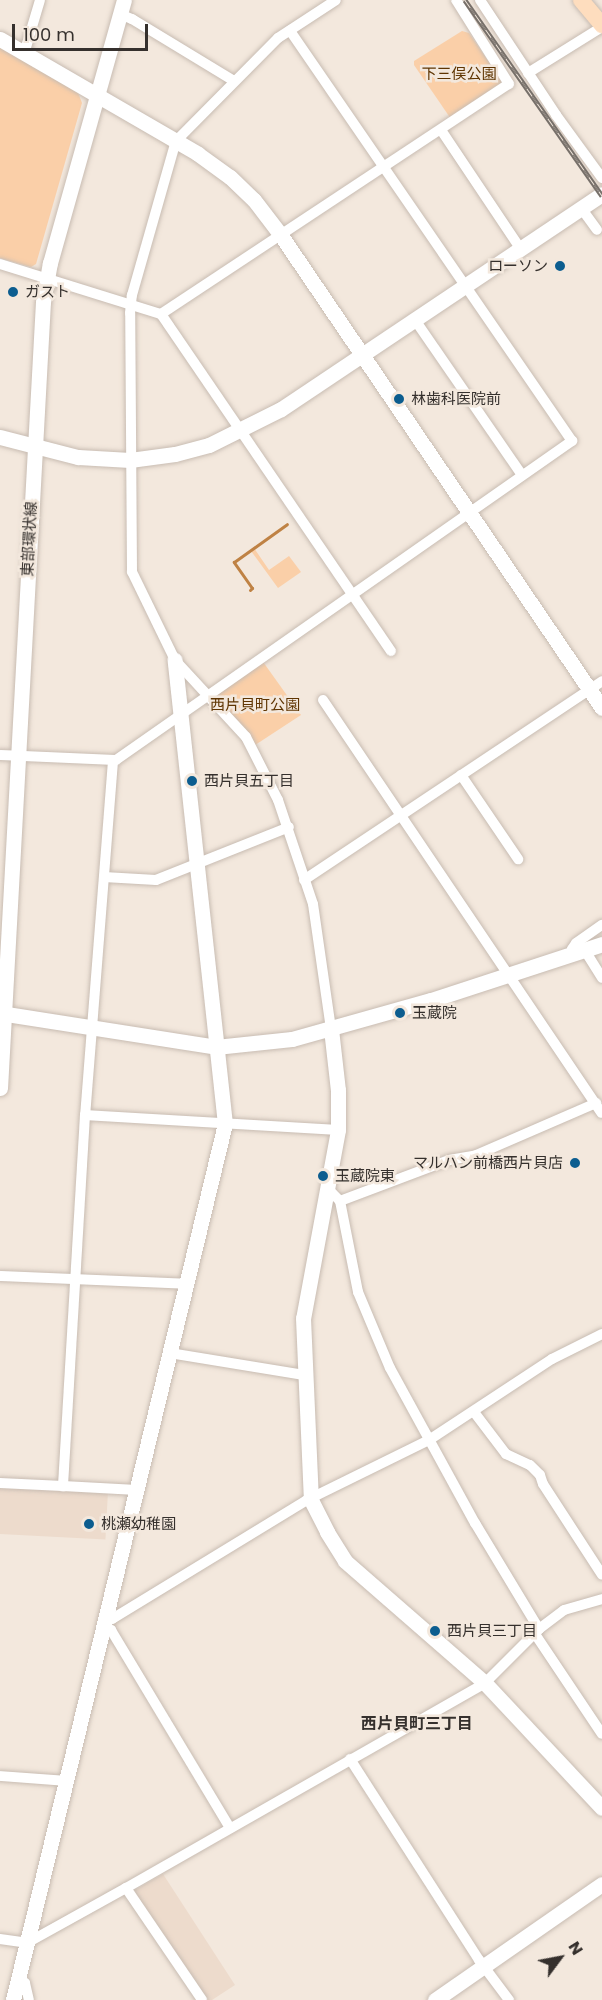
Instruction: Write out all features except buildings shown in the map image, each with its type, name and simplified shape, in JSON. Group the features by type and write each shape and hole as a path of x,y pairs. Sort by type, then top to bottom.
{"main road":[{"path":"581,0 602,26"}],"street":[{"path":"24,54 40,0"},
{"path":"313,0 320,11"},
{"path":"336,0 278,38 176,141 130,303 132,572 175,660 207,698 246,737 289,827 313,904 332,1029 338,1090 338,1130 303,1318 311,1500 345,1561 485,1683 602,1808"},
{"path":"161,314 509,84 456,0"},
{"path":"480,0 602,178"},
{"path":"122,7 132,19 234,81"},
{"name":"東部環状線","path":"0,1088 2,1013 34,444 46,279 122,7"},
{"path":"528,73 602,26"},
{"path":"0,755 113,761 207,698 351,594 572,441 290,31"},
{"path":"0,39 96,97 176,141 218,168 240,186 280,234 468,512 596,685 602,708"},
{"path":"441,130 520,248"},
{"path":"0,437 78,457 130,460 194,450 242,431 282,409 602,194"},
{"path":"584,212 597,230"},
{"path":"0,264 161,314 391,651"},
{"path":"415,320 522,475"},
{"path":"13,2000 225,1124 175,660"},
{"path":"304,880 596,685"},
{"path":"323,700 510,973 599,1108 477,1155 449,1160 340,1201"},
{"path":"63,1485 91,1028 113,761"},
{"path":"461,775 518,859"},
{"path":"104,877 156,880 289,827"},
{"path":"602,925 576,943 572,949 579,952 602,978"},
{"path":"2,1013 216,1047 292,1039 332,1029 602,944"},
{"path":"85,1115 338,1130"},
{"path":"325,1194 332,1193 340,1201 363,1308 390,1368 537,1631 602,1734"},
{"path":"0,1276 187,1284"},
{"path":"104,1623 307,1500 429,1440 552,1359 602,1334"},
{"path":"170,1353 304,1375"},
{"path":"474,1412 506,1454 530,1466 540,1476 602,1575"},
{"path":"0,1483 137,1490"},
{"path":"0,1939 27,1943 126,1888 485,1683 537,1631 569,1607 602,1599"},
{"path":"104,1623 111,1630 230,1828"},
{"path":"350,1759 479,1960 486,1966 509,2000"},
{"path":"0,1776 66,1781"},
{"path":"435,2000 602,1884"},
{"path":"126,1888 202,2000"},
{"path":"19,1978 25,1983 29,2000"}],"shaded area":[{"path":"0,1488 108,1494 105,1540 0,1534"},
{"path":"163,1874 235,1985 212,2000 205,2000 135,1894 135,1890"}],"green space":[{"name":"下三俣公園","path":"462,31 469,33 503,83 451,119 414,65 414,61"},
{"path":"0,44 77,90 82,103 36,264 31,267 0,258"},
{"path":"254,548 269,570 289,556 301,572 278,588 251,551"},
{"name":"西片貝町公園","path":"261,659 301,715 252,747 207,697"}],"waterway":[{"path":"250,590 252,588 234,562 287,524"}],"railway":[{"path":"465,0 602,196"}],"place":[{"name":"ローソン","path":"560,266"},
{"name":"ガスト","path":"13,292"},
{"name":"林歯科医院前","path":"399,399"},
{"name":"西片貝五丁目","path":"192,781"},
{"name":"玉蔵院","path":"400,1013"},
{"name":"マルハン前橋西片貝店","path":"575,1163"},
{"name":"玉蔵院東","path":"323,1176"},
{"name":"桃瀬幼稚園","path":"89,1524"},
{"name":"西片貝三丁目","path":"435,1631"}],"district":[{"name":"西片貝町三丁目","path":"417,1724"}]}
